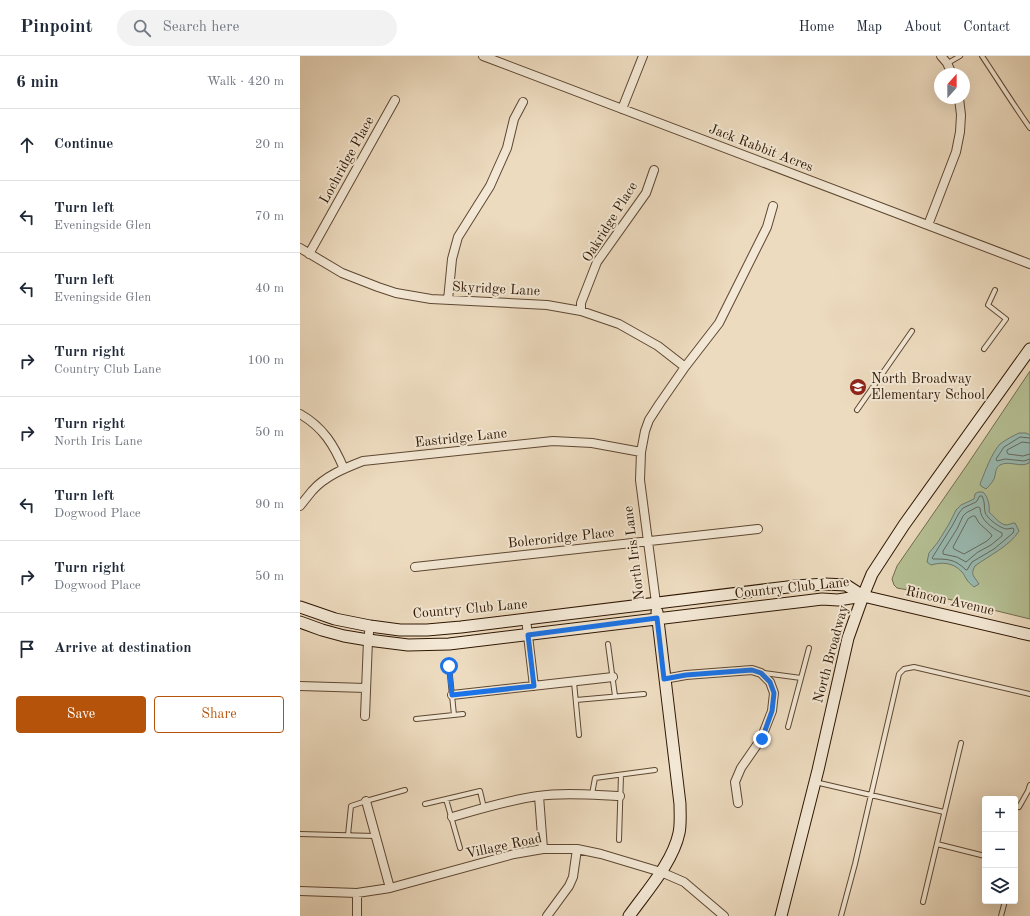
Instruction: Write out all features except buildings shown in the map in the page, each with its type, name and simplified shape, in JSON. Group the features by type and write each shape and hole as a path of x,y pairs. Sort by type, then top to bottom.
{"main road":[{"name":"North Broadway","path":"781,916 848,638 872,574 904,524 1030,349"},
{"name":"Country Club Lane","path":"300,607 335,619 370,626 400,630 427,630 796,586 825,584 846,585 863,596"},
{"name":"Country Club Lane","path":"300,622 344,636 368,640 408,645 449,644 806,600 838,600 863,596"},
{"name":"Rincon Avenue","path":"863,596 1030,635"},
{"name":"North Iris Lane","path":"629,916 661,872 671,855 679,833 680,804 656,603"}],"street":[{"name":"Jack Rabbit Acres","path":"483,56 1030,264"},
{"path":"622,109 643,56"},
{"path":"941,56 949,68"},
{"name":"Lochridge Place","path":"309,254 395,100"},
{"path":"448,300 452,260 458,237 490,186 507,148 514,119 523,102"},
{"path":"928,225 956,152 960,132 960,104"},
{"name":"Oakridge Place","path":"580,311 581,303 597,262 646,193 654,170"},
{"name":"North Iris Lane","path":"656,603 640,480 641,452 645,431 649,420 660,403 718,323 767,228 773,206"},
{"name":"Skyridge Lane","path":"300,248 342,273 396,293 431,299 547,305 580,311 619,324 658,346 685,367"},
{"path":"300,414 307,417 324,432 337,451 344,469"},
{"name":"Eastridge Lane","path":"300,506 313,490 328,478 344,469 364,461 553,441 592,443 641,452"},
{"name":"Boleroridge Place","path":"415,567 758,529"},
{"path":"526,619 534,686"},
{"path":"365,716 368,640 370,626"},
{"path":"664,679 686,675 752,670 761,673 770,682 774,693 772,711 762,739 741,768 736,782 738,803"},
{"path":"452,695 613,677"},
{"path":"300,686 366,688"},
{"path":"452,817 511,801 539,796 558,794 620,796"},
{"path":"539,796 543,849"},
{"path":"366,801 390,888"},
{"name":"Village Road","path":"300,891 357,893 390,888 514,854 543,849 577,849 601,854 661,872 684,882 724,916"},
{"path":"547,916 570,886 573,877 577,849"},
{"path":"357,893 357,916"}],"lane":[{"path":"947,63 960,56"},
{"path":"982,56 1030,128"},
{"path":"984,349 1006,319 988,305 995,290"},
{"path":"857,410 912,331"},
{"path":"608,644 615,696"},
{"path":"788,727 809,648"},
{"path":"449,666 454,715"},
{"path":"841,916 855,864 899,674 904,669 914,667 1030,694"},
{"path":"761,673 801,678"},
{"path":"574,682 579,735"},
{"path":"576,700 644,694"},
{"path":"416,719 463,714"},
{"path":"923,902 961,743"},
{"path":"592,795 595,778 655,770"},
{"path":"619,840 621,774"},
{"path":"814,782 944,812"},
{"path":"1019,807 1030,785"},
{"path":"348,835 351,806 405,790"},
{"path":"425,804 480,791 484,808"},
{"path":"446,798 460,848"},
{"path":"300,834 375,836"},
{"path":"937,844 982,855"},
{"path":"1001,916 1004,904"}],"green space":[{"path":"1030,371 1030,619 897,588 892,579 897,566"}],"water":[{"path":"1019,433 1026,433 1030,435 1029,463 1022,465 1007,463 1000,465 997,468 994,479 989,486 986,489 981,486 980,484 986,469 997,448 1000,444"},
{"path":"978,492 983,492 985,494 988,501 989,512 997,520 1006,525 1015,523 1019,531 1005,546 975,566 973,574 979,584 974,587 955,566 943,563 931,565 927,562 929,553 938,542 956,510 961,505 974,499 975,494"}],"place":[{"name":"North Broadway Elementary School","path":"858,387"}],"route":[{"path":"449,666 452,695 534,686 528,635 657,618 664,679 686,675 752,670 761,673 770,682 774,693 772,711 762,739"}]}
